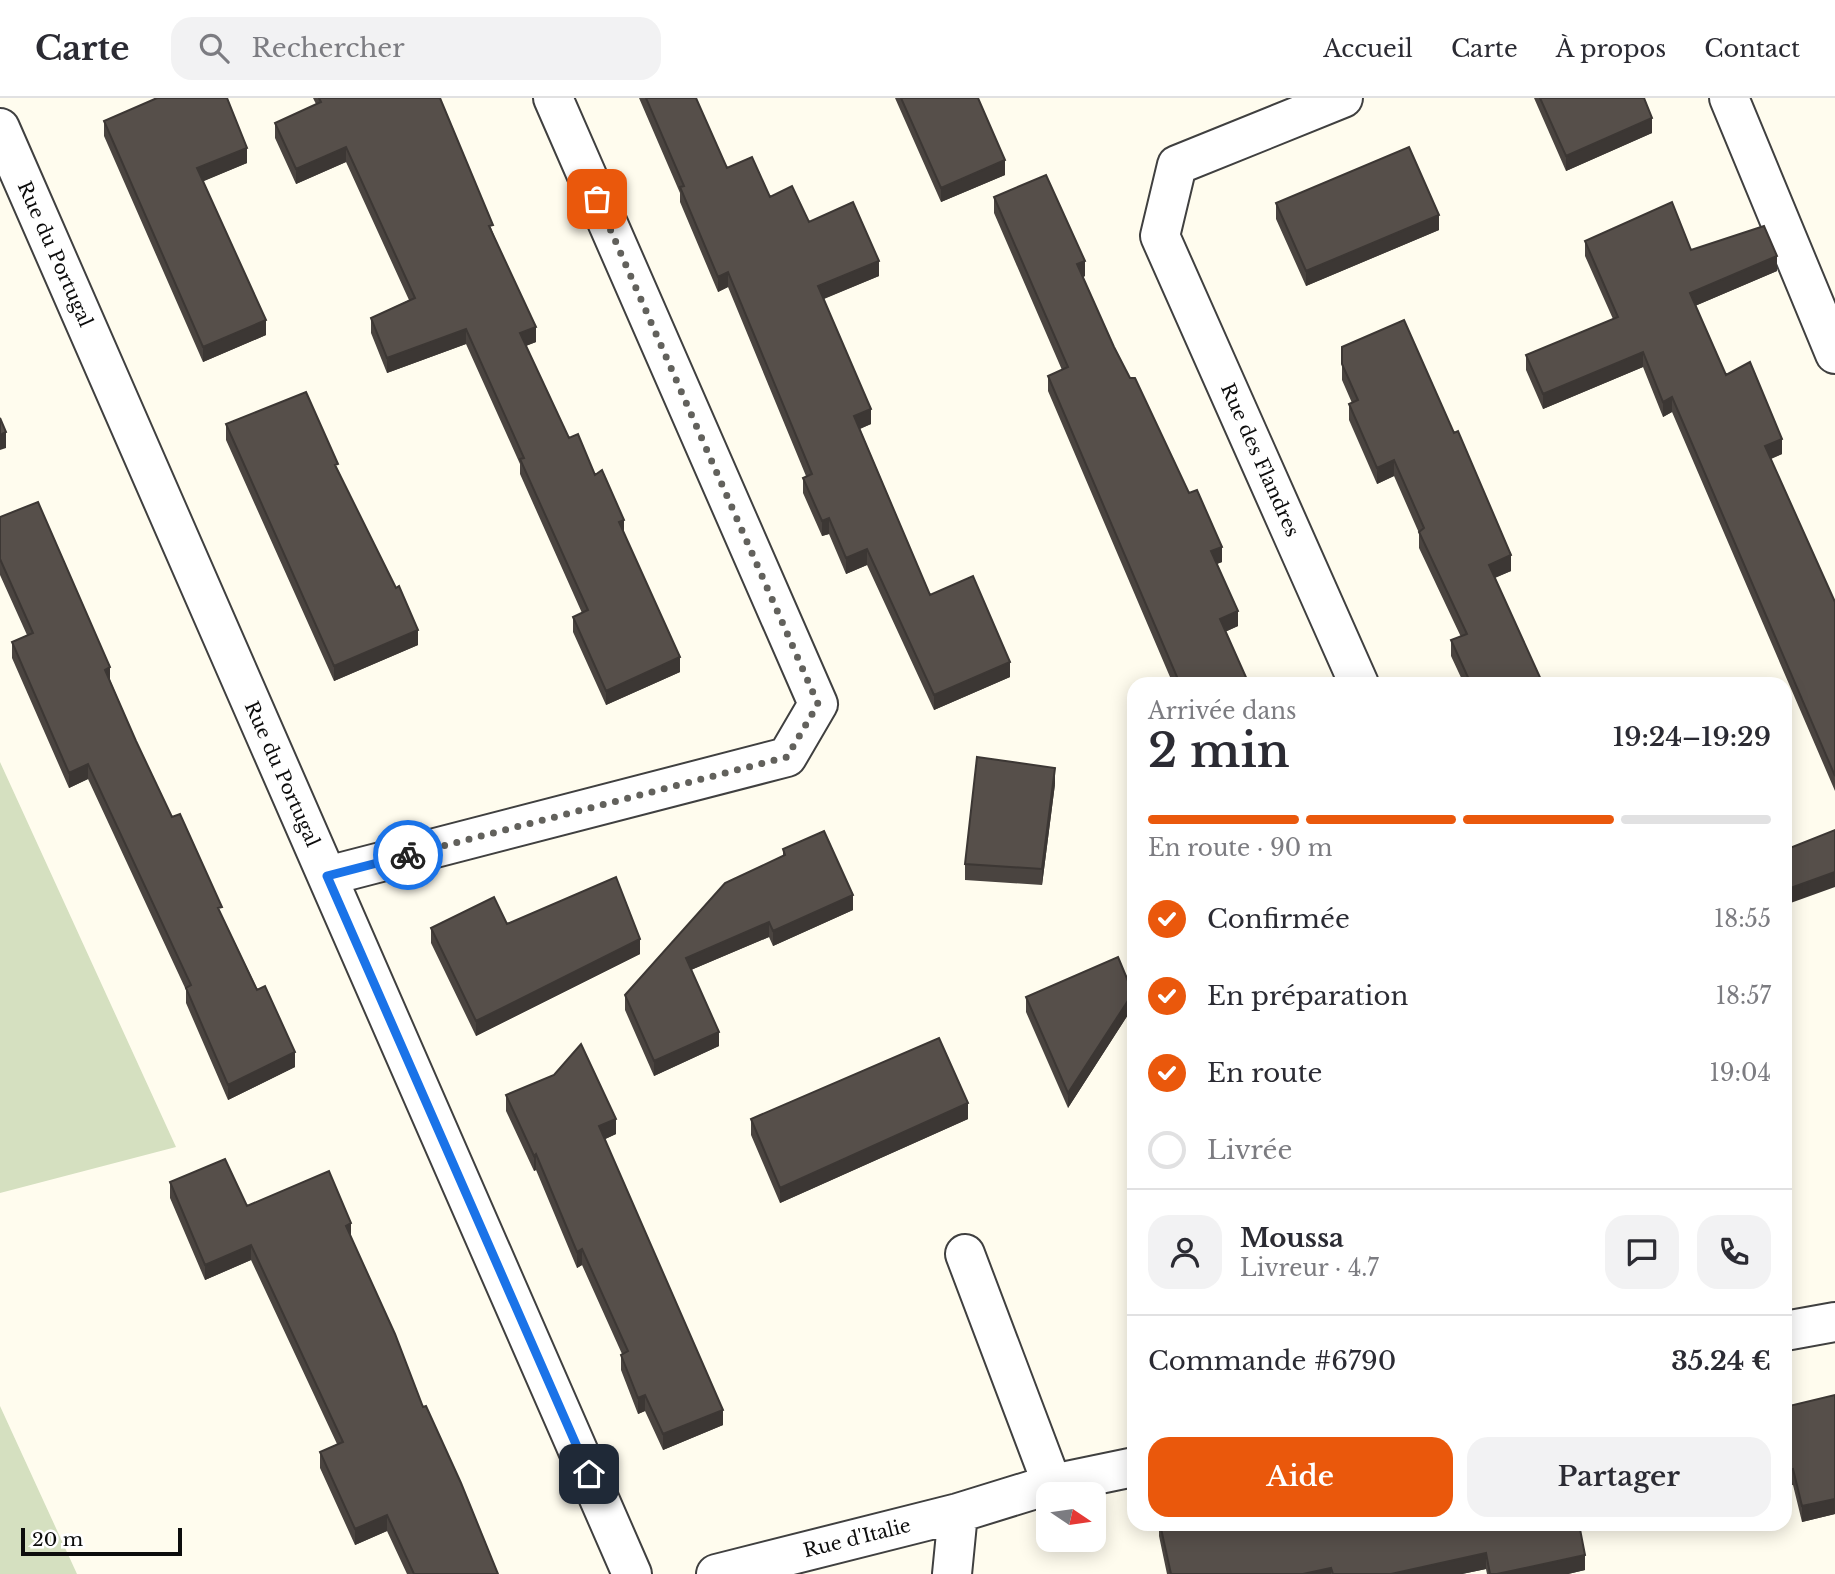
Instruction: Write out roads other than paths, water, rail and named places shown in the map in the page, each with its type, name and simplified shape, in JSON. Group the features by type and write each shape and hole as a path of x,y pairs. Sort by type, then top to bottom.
{"street":[{"path":"327,876 787,757 818,704 554,98"},
{"name":"Rue des Flandres","path":"1343,98 1177,165 1160,236 1356,677"},
{"path":"1729,98 1835,354"},
{"name":"Rue du Portugal","path":"0,128 632,1574"},
{"path":"965,1254 1051,1482"},
{"path":"1792,1330 1835,1322"},
{"name":"Rue d'Italie","path":"1062,1482 1127,1468"},
{"name":"Rue d'Italie","path":"716,1574 958,1513 1036,1489"},
{"path":"952,1574 958,1513"}]}
